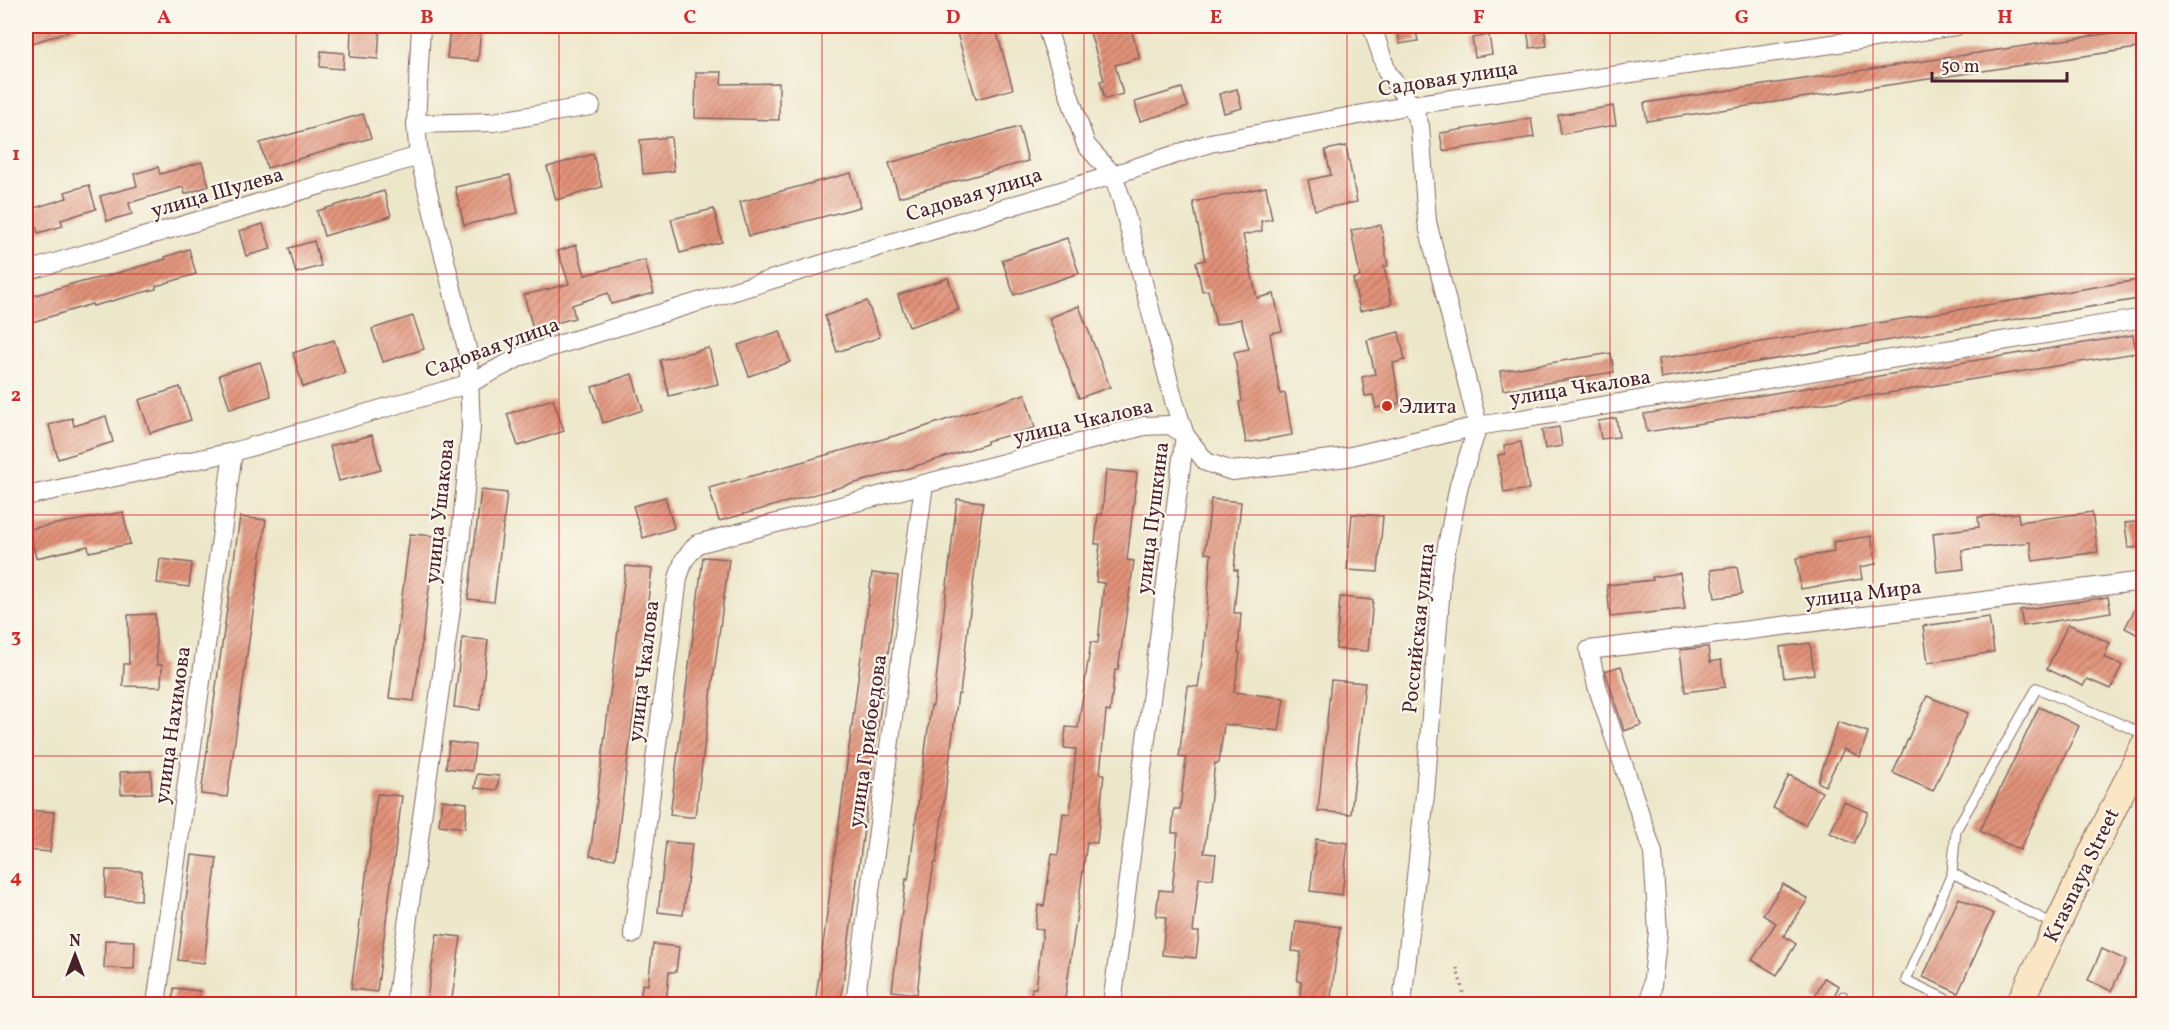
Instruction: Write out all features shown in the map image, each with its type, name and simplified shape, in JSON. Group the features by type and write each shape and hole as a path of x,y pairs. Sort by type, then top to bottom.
{"main road":[{"name":"Krasnaya Street","path":"2019,1005 2144,745"}],"street":[{"name":"улица Ушакова","path":"396,1005 460,545 471,428 468,353 419,156 416,124 421,26"},
{"name":"улица Пушкина","path":"1046,26 1086,145 1113,175 1122,201 1185,435 1112,1005"},
{"path":"1372,26 1387,72 1411,105 1420,126 1427,222 1478,426"},
{"name":"Садовая улица","path":"26,495 233,452 468,384 522,356 1113,175 1210,143 1411,105 1956,26"},
{"path":"416,124 493,122 591,106"},
{"name":"улица Шулева","path":"27,271 419,156"},
{"name":"улица Чкалова","path":"633,934 678,578 684,560 697,544 1144,426 1170,425 1185,435 1206,462 1232,471 1347,457 1478,426 2144,318"},
{"name":"Российская улица","path":"1402,1005 1425,795 1442,572 1459,485 1478,426"},
{"name":"улица Нахимова","path":"156,1005 233,452"},
{"name":"улица Грибоедова","path":"855,1005 924,484"},
{"name":"улица Мира","path":"1650,1005 1658,932 1653,853 1598,686 1589,650 2144,581"}],"lane":[{"path":"1956,1005 1906,980 1952,873 1956,830 2037,688 2144,734"},
{"path":"1952,873 2057,926"}],"path":[{"path":"1457,968 1466,1005"}],"building":[{"path":"26,26 76,26 77,29 26,45"},
{"path":"351,26 380,26 378,59 350,57"},
{"path":"450,26 481,26 478,61 447,58"},
{"path":"955,26 995,26 1013,89 976,99"},
{"path":"1088,26 1130,26 1140,58 1115,65 1123,94 1105,99 1100,81 1104,80"},
{"path":"1397,26 1415,26 1418,41 1400,44"},
{"path":"1544,27 1547,46 1530,48 1527,30"},
{"path":"2144,28 2144,47 1647,121 1644,103"},
{"path":"1489,35 1492,54 1475,57 1472,38"},
{"path":"321,51 344,53 343,69 320,67"},
{"path":"696,72 722,72 721,84 779,83 779,120 695,118"},
{"path":"1182,88 1188,107 1140,121 1135,102"},
{"path":"1237,89 1242,108 1224,113 1219,94"},
{"path":"1613,106 1616,125 1561,134 1558,115"},
{"path":"363,114 371,138 267,168 260,143"},
{"path":"1531,118 1534,137 1443,151 1440,133"},
{"path":"1019,127 1028,161 899,197 889,163"},
{"path":"671,137 674,171 643,174 640,140"},
{"path":"1346,146 1357,202 1315,210 1308,180 1331,175 1325,150"},
{"path":"593,154 602,187 556,200 547,167"},
{"path":"202,162 209,186 185,194 183,187 129,203 132,214 107,221 100,196 137,186 134,174 158,167 160,174"},
{"path":"851,173 860,207 749,236 740,202"},
{"path":"510,175 518,213 464,225 455,187"},
{"path":"89,185 96,209 61,220 63,226 38,233 31,209 67,198 65,192"},
{"path":"1266,187 1272,219 1261,221 1262,231 1243,235 1257,298 1274,294 1282,331 1270,333 1280,394 1285,393 1292,435 1246,443 1234,352 1249,349 1241,319 1216,325 1208,290 1202,291 1196,262 1205,260 1193,202"},
{"path":"384,191 391,216 324,236 317,211"},
{"path":"714,209 722,242 680,253 671,219"},
{"path":"263,224 271,249 246,256 239,231"},
{"path":"1381,225 1388,266 1384,266 1392,304 1360,311 1353,279 1360,277 1351,230"},
{"path":"1067,238 1079,273 1014,295 1002,260"},
{"path":"314,241 321,266 296,273 289,248"},
{"path":"576,245 585,275 645,260 654,293 611,304 608,293 572,305 575,318 533,329 524,295 569,284 558,251"},
{"path":"189,249 196,274 156,286 156,289 93,306 92,304 26,324 26,298 166,259 165,257"},
{"path":"948,278 959,310 909,327 898,295"},
{"path":"2144,279 2144,298 1661,378 1658,359"},
{"path":"867,301 880,337 837,352 825,316"},
{"path":"1079,306 1110,387 1079,398 1049,318"},
{"path":"413,316 424,349 383,362 372,329"},
{"path":"780,331 790,362 749,376 738,345"},
{"path":"1399,332 1405,360 1393,363 1400,403 1376,408 1373,395 1365,396 1362,377 1375,374 1367,340"},
{"path":"2133,335 2136,353 1647,432 1644,414"},
{"path":"334,340 345,373 303,387 293,353"},
{"path":"709,348 718,384 669,396 660,360"},
{"path":"1611,353 1614,372 1503,390 1500,371"},
{"path":"260,362 271,396 230,409 219,375"},
{"path":"632,374 643,410 603,423 592,387"},
{"path":"180,387 191,420 150,433 139,400"},
{"path":"1025,394 1035,428 987,441 987,444 906,469 719,521 709,488 915,430"},
{"path":"553,399 564,431 518,446 507,414"},
{"path":"106,416 113,442 58,459 49,425 72,418 74,426"},
{"path":"1616,418 1619,437 1601,439 1598,421"},
{"path":"1559,427 1562,446 1545,449 1542,430"},
{"path":"372,435 381,470 339,481 330,446"},
{"path":"1521,442 1529,489 1504,493 1498,455 1505,454 1504,445"},
{"path":"1106,470 1137,473 1127,560 1134,561 1118,670 1115,670 1110,712 1106,711 1100,774 1104,774 1097,843 1087,842 1064,1005 1030,1005 1032,988 1036,988 1043,930 1035,929 1038,905 1044,906 1052,854 1058,855 1063,813 1070,814 1076,749 1064,748 1066,727 1078,728 1091,642 1098,643 1104,583 1096,582 1100,544 1095,544 1098,514 1102,515"},
{"path":"481,490 507,493 494,602 468,599"},
{"path":"665,497 674,528 643,538 633,506"},
{"path":"957,499 983,502 960,694 958,694 936,863 934,863 927,908 917,994 892,991 906,879 908,880 931,706 933,706"},
{"path":"1211,499 1241,502 1234,570 1238,570 1234,613 1241,613 1238,652 1240,653 1234,692 1284,698 1279,731 1224,724 1219,763 1215,763 1204,853 1216,854 1213,879 1199,878 1193,932 1199,932 1196,958 1162,955 1166,917 1156,916 1159,890 1172,891 1178,833 1172,833 1174,809 1180,809 1186,758 1179,757 1188,686 1198,687 1204,648 1211,554 1205,553"},
{"path":"123,512 130,544 89,552 88,546 36,558 29,529"},
{"path":"2092,512 2098,552 2033,561 2030,542 1962,550 1964,569 1937,572 1933,533 1979,527 1978,517 2018,513 2019,522"},
{"path":"1352,514 1383,516 1378,572 1347,570"},
{"path":"240,517 266,520 227,797 201,794"},
{"path":"2144,521 2144,547 2128,548 2125,523"},
{"path":"410,534 436,536 414,701 389,698"},
{"path":"1871,536 1876,564 1860,567 1862,579 1801,589 1796,558 1834,552 1833,542"},
{"path":"703,557 729,559 695,817 689,817 670,815"},
{"path":"160,559 192,563 189,587 157,583"},
{"path":"626,566 652,569 615,859 590,856"},
{"path":"1737,567 1742,594 1715,598 1711,570"},
{"path":"872,573 898,576 895,602 840,1005 815,1005"},
{"path":"1680,573 1685,609 1610,617 1607,585 1653,580 1652,577"},
{"path":"2144,592 2144,624 2138,635 2125,628"},
{"path":"1340,597 1373,600 1368,651 1336,649"},
{"path":"2108,597 2111,612 2023,626 2020,610"},
{"path":"155,614 157,665 162,665 161,687 123,686 124,664 129,664 128,615"},
{"path":"1989,617 1994,652 1928,663 1923,626"},
{"path":"2068,624 2110,643 2104,657 2122,665 2111,689 2087,679 2083,686 2047,669"},
{"path":"462,638 488,640 480,710 454,707"},
{"path":"1810,643 1814,674 1784,678 1780,647"},
{"path":"1708,647 1710,662 1721,660 1725,687 1685,692 1680,650"},
{"path":"1621,666 1641,725 1624,731 1605,671"},
{"path":"1331,680 1365,683 1351,814 1318,811"},
{"path":"1927,696 1968,713 1933,791 1893,773"},
{"path":"2039,707 2079,726 2020,850 1980,831"},
{"path":"1838,722 1868,732 1860,757 1844,749 1825,786 1818,782"},
{"path":"449,742 475,745 472,771 446,768"},
{"path":"151,771 152,793 121,794 120,772"},
{"path":"477,774 499,776 497,790 475,788"},
{"path":"1789,775 1822,792 1805,825 1773,808"},
{"path":"377,794 402,796 377,992 351,989"},
{"path":"442,800 467,803 465,828 439,825"},
{"path":"1844,802 1868,812 1854,844 1830,833"},
{"path":"26,810 54,812 50,852 26,850"},
{"path":"1316,839 1348,843 1342,895 1310,891"},
{"path":"666,842 692,844 683,915 658,912"},
{"path":"192,855 217,858 204,963 178,960"},
{"path":"106,870 142,871 141,900 105,898"},
{"path":"1783,884 1808,899 1784,936 1796,944 1777,975 1752,960 1776,923 1763,915"},
{"path":"1959,898 1994,914 1958,993 1923,977"},
{"path":"1296,921 1340,927 1330,1005 1299,1005 1301,982 1297,981 1301,952 1292,951"},
{"path":"437,934 461,937 451,1005 426,1005"},
{"path":"105,940 135,941 134,969 104,968"},
{"path":"653,944 679,947 676,972 669,972 666,1005 640,1005 642,984 648,985"},
{"path":"2102,949 2126,960 2111,991 2088,980"},
{"path":"1824,978 1839,986 1829,1005 1814,998"},
{"path":"174,988 200,991 198,1005 172,1005"}],"place":[{"name":"Элита","path":"1387,406"}]}
